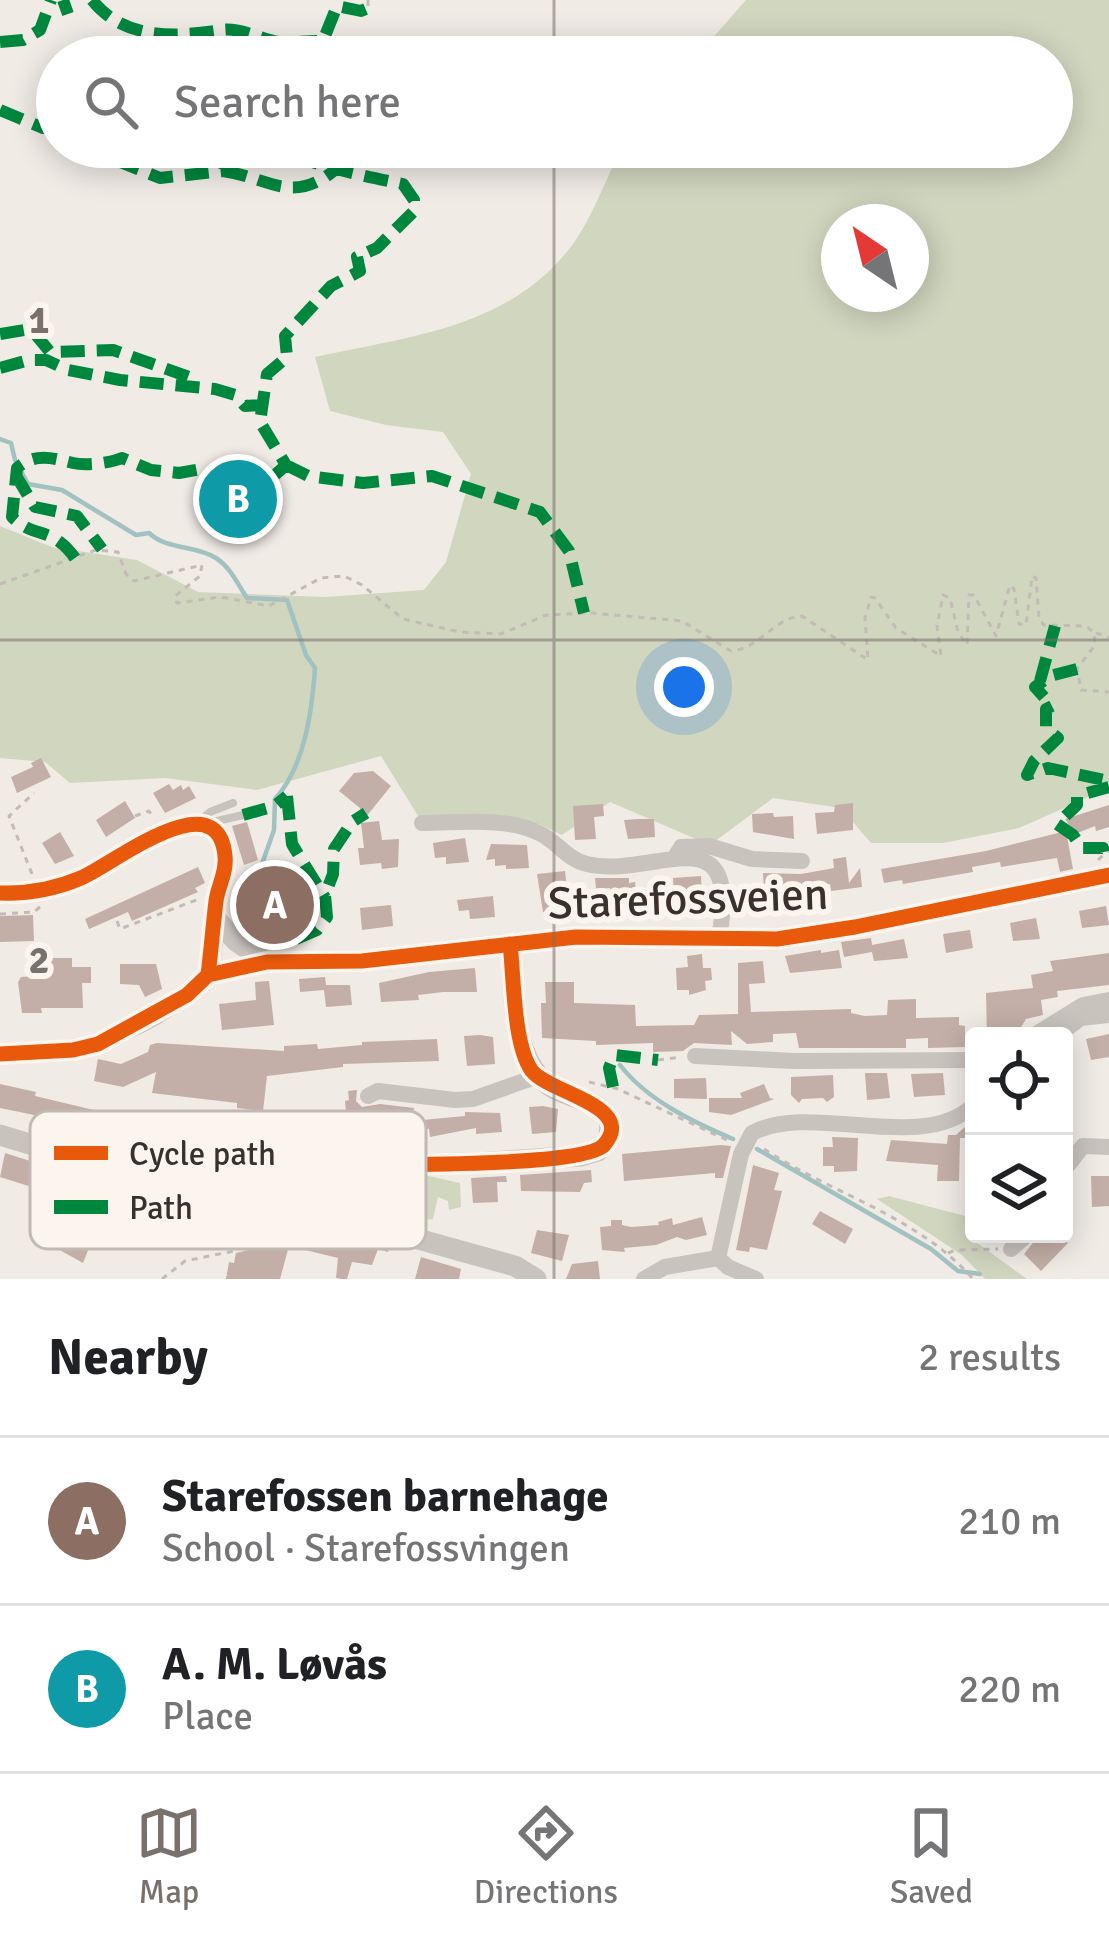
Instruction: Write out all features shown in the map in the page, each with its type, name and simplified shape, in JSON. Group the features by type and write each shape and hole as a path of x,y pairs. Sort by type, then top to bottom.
{"street":[{"path":"422,823 526,828 589,865 675,858 703,862 724,884 719,938"},
{"path":"0,893 60,886 169,830 204,827 219,836 225,852 208,975"},
{"path":"675,858 682,847 695,845 752,859 802,861"},
{"name":"Starefossveien","path":"0,1054 98,1044 187,995 208,975 267,962 362,961 594,937 758,940 800,936 1109,875"},
{"path":"216,919 236,941 267,962"},
{"path":"426,1164 581,1156 598,1150 609,1138 610,1121 604,1111 593,1102 552,1088 524,1054 510,944"},
{"path":"1048,1027 1083,1005 1109,1000"},
{"path":"1071,1027 1089,1016 1109,1016"},
{"path":"685,1058 965,1060"},
{"path":"368,1096 378,1091 473,1099 538,1076"},
{"path":"718,1258 752,1133 762,1127 923,1127 965,1114"},
{"path":"0,1135 30,1144"},
{"path":"1073,1159 1083,1146 1109,1147"},
{"path":"426,1241 515,1266 536,1279"},
{"path":"1011,1249 1018,1243"},
{"path":"644,1279 665,1267 718,1258"},
{"path":"718,1258 755,1279"}],"lane":[{"path":"204,827 210,812 233,803"},
{"path":"204,827 243,814"}],"path":[{"path":"368,0 368,8"},
{"path":"0,584 111,549 118,552 125,574 134,581 202,565 200,576 175,596 177,603 221,597 257,606 274,604 321,578 344,576 403,619 490,635 556,613 670,619 695,628 731,651 752,646 780,622 802,616 868,660 865,618 871,597 896,628 941,656 937,626 943,595 950,598 958,632 968,645 969,595 974,596 996,636 1010,585 1018,624 1026,625 1032,576 1038,584 1038,611 1044,625 1086,626 1109,637"},
{"path":"1094,633 1095,645 1077,669 1078,685 1081,690 1109,692"},
{"path":"32,873 6,813 34,793"},
{"path":"135,816 149,811 155,820 146,830"},
{"path":"117,921 120,929 218,895"},
{"path":"0,914 34,912 40,904"},
{"path":"658,1060 685,1058"},
{"path":"581,1082 618,1089 891,1216 957,1262 973,1279"},
{"path":"162,1279 185,1261 235,1249"},
{"path":"947,1255 956,1250 1011,1249"}],"green space":[{"path":"746,0 1109,0 1109,788 1019,828 943,843 871,843 841,808 773,798 710,845 610,802 562,835 539,824 420,819 381,756 257,790 165,778 70,783 45,762 0,758 0,526 52,547 137,560 198,592 325,597 424,590 446,562 471,474 443,432 330,411 315,357 418,335 483,314 541,278 575,242 612,168 1073,168 1073,36 714,36"},
{"path":"426,1175 460,1183 461,1207 449,1210 448,1201 438,1197 433,1219 426,1220"},
{"path":"889,1196 965,1216 965,1243 977,1243 1027,1279 985,1279 962,1255 877,1199"}],"building":[{"path":"41,758 51,777 17,793 11,777"},
{"path":"373,771 391,786 361,823 360,808 339,791 354,773"},
{"path":"169,784 173,790 189,786 196,798 165,813 153,793"},
{"path":"125,801 135,818 106,837 96,820"},
{"path":"853,803 853,830 817,834 815,813 834,812 835,805"},
{"path":"603,804 604,816 594,817 596,839 575,840 573,806"},
{"path":"1109,805 1109,827 1096,831 1095,826 1075,834 1065,819"},
{"path":"773,813 774,817 793,816 794,839 753,832 752,814"},
{"path":"654,819 655,837 628,839 624,820"},
{"path":"379,821 382,840 399,839 398,867 360,865 361,823"},
{"path":"247,822 258,860 244,865 232,826"},
{"path":"1066,831 1073,869 1060,872 1057,858 1001,867 1000,862 972,867 973,872 884,883 881,869"},
{"path":"60,832 74,856 55,864 42,843"},
{"path":"465,838 469,862 446,864 446,857 435,858 433,843"},
{"path":"491,844 527,845 529,868 495,866 495,859 486,860"},
{"path":"846,857 849,883 860,868 862,887 831,891 830,884 799,887 800,895 780,897 779,888 764,889 763,873 829,869 834,868 833,859"},
{"path":"198,867 205,883 195,888 198,892 132,921 128,912 89,929 85,919"},
{"path":"278,871 287,880 239,914 231,902"},
{"path":"565,871 567,890 574,889 575,902 568,903 569,909 543,912 537,874"},
{"path":"701,876 702,900 674,899 673,878"},
{"path":"595,878 629,878 629,883 635,882 637,902 611,904 610,888 596,889"},
{"path":"296,881 319,904 296,927 283,915 291,907 281,898"},
{"path":"493,896 495,917 470,919 469,910 459,911 457,900"},
{"path":"391,905 393,926 362,930 360,908"},
{"path":"1106,906 1109,925 1082,928 1079,911"},
{"path":"33,915 34,941 0,942 0,916"},
{"path":"1036,918 1040,939 1013,941 1010,923"},
{"path":"970,930 973,948 946,953 943,934"},
{"path":"871,938 872,945 904,939 908,958 874,961 872,952 844,957 841,942"},
{"path":"839,950 842,968 790,973 785,956"},
{"path":"1109,953 1109,985 1057,991 1058,997 1041,1000 1043,1015 1026,1019 1021,1027 987,1027 986,993 1033,988 1031,975 1053,971 1050,961"},
{"path":"702,954 703,968 711,968 712,980 705,981 706,990 689,995 689,990 677,990 676,968 688,967 687,956"},
{"path":"33,958 72,958 72,967 91,967 91,983 82,983 83,1008 22,1013 18,982 21,977 34,976"},
{"path":"763,961 765,983 749,984 751,1012 851,1009 865,1016 887,1015 888,1000 916,999 916,1018 959,1017 959,1025 965,1026 965,1047 928,1048 928,1038 906,1039 906,1048 799,1048 796,1033 773,1034 773,1042 747,1044 731,1031 732,1045 694,1043 683,1051 653,1052 653,1043 596,1045 596,1041 542,1038 545,982 574,982 574,1003 635,1005 636,1026 694,1025 699,1015 738,1014 738,963"},
{"path":"120,964 156,964 162,989 145,997 139,985 120,984"},
{"path":"475,968 477,992 381,1002 379,983"},
{"path":"325,977 326,985 350,985 352,1005 326,1007 324,990 300,992 299,979"},
{"path":"269,981 274,1025 222,1030 219,1004 256,1000 255,982"},
{"path":"1109,1034 1109,1057 1091,1060 1086,1039"},
{"path":"464,1036 493,1037 495,1064 467,1066"},
{"path":"437,1039 439,1061 343,1064 267,1076 263,1111 237,1108 237,1103 152,1093 156,1072 123,1087 94,1081 98,1059 121,1064 157,1043 284,1051 284,1046 317,1044 318,1049"},
{"path":"865,1073 887,1073 890,1098 867,1100"},
{"path":"943,1073 945,1095 914,1097 911,1074"},
{"path":"833,1075 834,1097 827,1102 823,1098 799,1103 791,1095 791,1077"},
{"path":"706,1078 707,1099 674,1098 674,1079"},
{"path":"0,1084 98,1111 30,1114 0,1108"},
{"path":"764,1084 774,1099 731,1115 709,1112 709,1098 742,1098 740,1093"},
{"path":"357,1090 356,1101 362,1107 380,1104 414,1111 346,1111 348,1091"},
{"path":"529,1107 558,1109 556,1132 532,1134"},
{"path":"465,1112 500,1113 502,1132 476,1134 476,1128 430,1137 426,1120 465,1116"},
{"path":"965,1127 965,1138 960,1138 959,1181 937,1181 938,1165 886,1161 891,1140 947,1144 948,1135"},
{"path":"832,1137 858,1138 857,1171 834,1172 834,1166 823,1166 823,1147 833,1147"},
{"path":"731,1146 723,1178 715,1178 715,1173 624,1181 622,1154"},
{"path":"5,1153 30,1161 30,1186 0,1177"},
{"path":"753,1165 779,1173 774,1190 782,1191 767,1250 750,1247 749,1252 736,1250"},
{"path":"591,1170 592,1182 584,1183 580,1192 521,1191 520,1175"},
{"path":"506,1176 507,1182 497,1182 498,1202 473,1203 471,1178"},
{"path":"1091,1176 1109,1176 1109,1206 1092,1207"},
{"path":"820,1211 853,1229 845,1244 812,1224"},
{"path":"702,1217 707,1235 677,1237 624,1248 625,1252 602,1250 600,1227 611,1226 611,1220 622,1220 622,1225 631,1227 659,1225 672,1218 673,1225"},
{"path":"537,1230 569,1235 562,1261 531,1253"},
{"path":"1033,1243 1068,1243 1041,1271 1024,1254"},
{"path":"58,1249 89,1249 83,1263"},
{"path":"288,1249 280,1279 226,1279 236,1253"},
{"path":"301,1249 378,1249 372,1265 352,1262 347,1279 336,1278 338,1258"},
{"path":"421,1257 461,1269 459,1279 415,1279"},
{"path":"598,1261 600,1279 566,1279 572,1264"}],"waterway":[{"path":"0,439 11,443 28,484 62,490 136,535 149,533 216,558 247,598 287,600 315,668 314,685 305,737 293,771 275,799 274,830 257,878"},
{"path":"620,1065 657,1099 733,1139"},
{"path":"757,1149 931,1249 958,1271 980,1274"}],"marked path":[{"path":"0,42 23,40 40,30 51,0"},
{"path":"63,0 68,14"},
{"path":"92,0 120,23 152,33 228,30 257,36"},
{"path":"325,36 337,6 368,8"},
{"path":"0,110 36,125"},
{"path":"135,168 160,178 225,168"},
{"path":"75,558 58,541 12,517 17,468 24,463 38,458 84,464 122,458 151,470 201,469 265,484 286,465 260,422 267,374 287,357 285,336 331,286 360,271 357,257 377,248 414,211 414,200 403,184 333,168"},
{"path":"223,171 293,187 306,186 336,169"},
{"path":"0,334 31,329 50,352 113,350 195,379"},
{"path":"0,368 46,360 68,370 120,380 215,389 235,395 245,406 262,405"},
{"path":"286,465 308,476 363,483 432,476 540,512 569,551 584,613"},
{"path":"15,474 35,507 77,516 102,549"},
{"path":"1040,681 1055,626"},
{"path":"1077,669 1050,676 1035,687 1052,706 1046,709 1046,728 1058,738 1034,761 1027,775 1048,768 1109,781"},
{"path":"1104,852 1103,848 1082,848 1057,824 1077,805 1077,796 1109,787"},
{"path":"287,796 292,844 325,898"},
{"path":"243,815 275,806 287,796"},
{"path":"296,939 317,930 327,917 325,895 333,874 334,849 352,822 366,813"},
{"path":"613,1087 609,1068 614,1055 658,1060"}],"cycle path":[{"path":"0,893 31,892 71,882 162,833 204,825 218,834 225,856 208,975"},
{"path":"0,1054 98,1044 187,995 208,975 267,962 362,961 576,937 777,939 1109,875"},
{"path":"426,1164 565,1157 604,1145 611,1132 601,1110 532,1071 518,1028 510,944"}],"place":[{"name":"A. M. Løvås","path":"238,499"},
{"name":"Starefossen barnehage","path":"275,905"}]}
